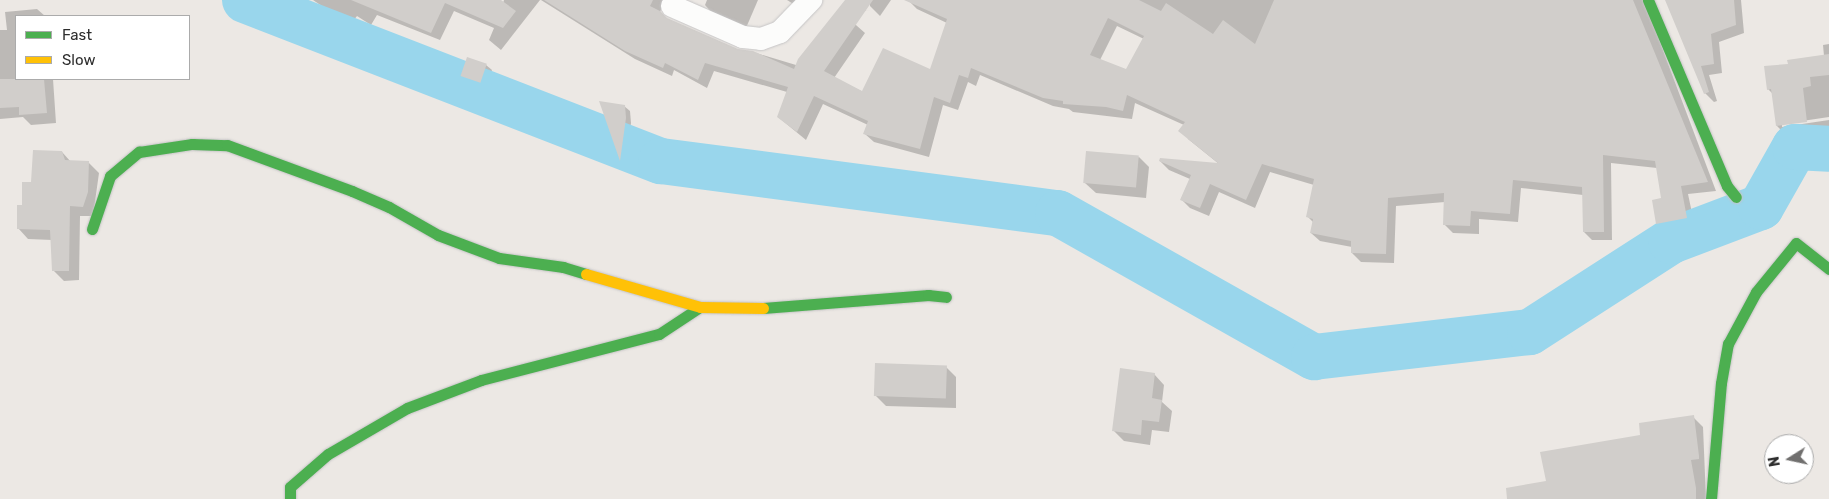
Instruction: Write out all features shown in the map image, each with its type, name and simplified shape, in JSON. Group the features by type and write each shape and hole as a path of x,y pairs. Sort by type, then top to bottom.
{"street":[{"path":"672,6 743,37 760,39 780,32 811,0"},
{"path":"1648,0 1704,133 1728,186 1736,197"},
{"path":"92,229 110,176 139,152 192,144 226,144 352,191 438,235 499,258 563,267 700,307 757,309 928,295 946,297"},
{"path":"1712,499 1721,383 1728,344 1756,292 1796,243 1829,269"},
{"path":"290,499 290,487 328,454 407,408 482,380 659,334 700,307"}],"building":[{"path":"351,0 501,0 516,11 503,28 445,3 431,33"},
{"path":"544,0 653,0 650,6 660,11 667,18 738,49 753,51 794,69 798,59 845,0 873,0 824,71 862,91 883,48 930,69 947,19 904,0 1139,0 1161,11 1166,3 1213,34 1223,20 1255,44 1274,0 1633,0 1708,182 1681,186 1687,218 1656,224 1652,200 1661,198 1655,161 1603,155 1604,232 1583,232 1582,187 1513,180 1510,214 1471,211 1470,226 1443,225 1444,193 1388,198 1386,254 1351,253 1351,241 1310,233 1313,219 1306,217 1314,179 1262,164 1246,200 1210,184 1200,208 1180,200 1191,175 1159,161 1160,158 1218,163 1178,131 1185,122 1127,95 1123,111 1106,107 1063,104 1063,101 1043,98 971,68 968,78 959,75 950,103 934,97 920,149 863,134 868,121 814,96 797,132 777,117 788,87 705,63 698,80 665,63 663,68 625,51","holes":["1108,18 1144,36 1126,69 1090,55"]},
{"path":"1665,0 1734,0 1736,25 1711,34 1714,64 1701,66 1709,92 1704,94"},
{"path":"1829,54 1829,75 1810,77 1811,86 1803,88 1807,122 1776,126 1771,89 1767,90 1764,66 1788,64 1787,60"},
{"path":"467,57 487,64 480,83 460,76"},
{"path":"0,79 44,80 47,113 19,115 19,107 0,108"},
{"path":"599,101 625,105 626,118 620,161"},
{"path":"33,150 62,151 65,160 89,161 88,192 83,207 70,206 69,271 52,271 50,230 17,229 17,205 22,205 22,182 31,182"},
{"path":"1086,151 1139,156 1136,187 1083,183"},
{"path":"875,363 947,366 946,398 874,396"},
{"path":"1120,368 1155,373 1152,398 1162,400 1159,422 1142,420 1141,435 1112,431"},
{"path":"1694,415 1699,459 1691,460 1696,499 1507,499 1506,488 1546,481 1540,452 1640,435 1639,423"}],"waterway":[{"path":"245,0 661,161 1058,213 1314,357 1530,332 1671,241 1761,207 1795,147 1829,149"}],"traffic: fast":[{"path":"1648,0 1727,186 1736,197"},
{"path":"92,229 110,176 139,152 192,144 227,145 352,191 389,207 438,235 499,258 563,267 586,274"},
{"path":"1711,499 1721,383 1728,344 1756,292 1796,243 1829,269"},
{"path":"763,308 928,295 946,297"},
{"path":"290,499 290,487 328,454 407,408 481,380 659,334 700,307"}],"traffic: slow":[{"path":"586,274 700,307 763,308"}]}
